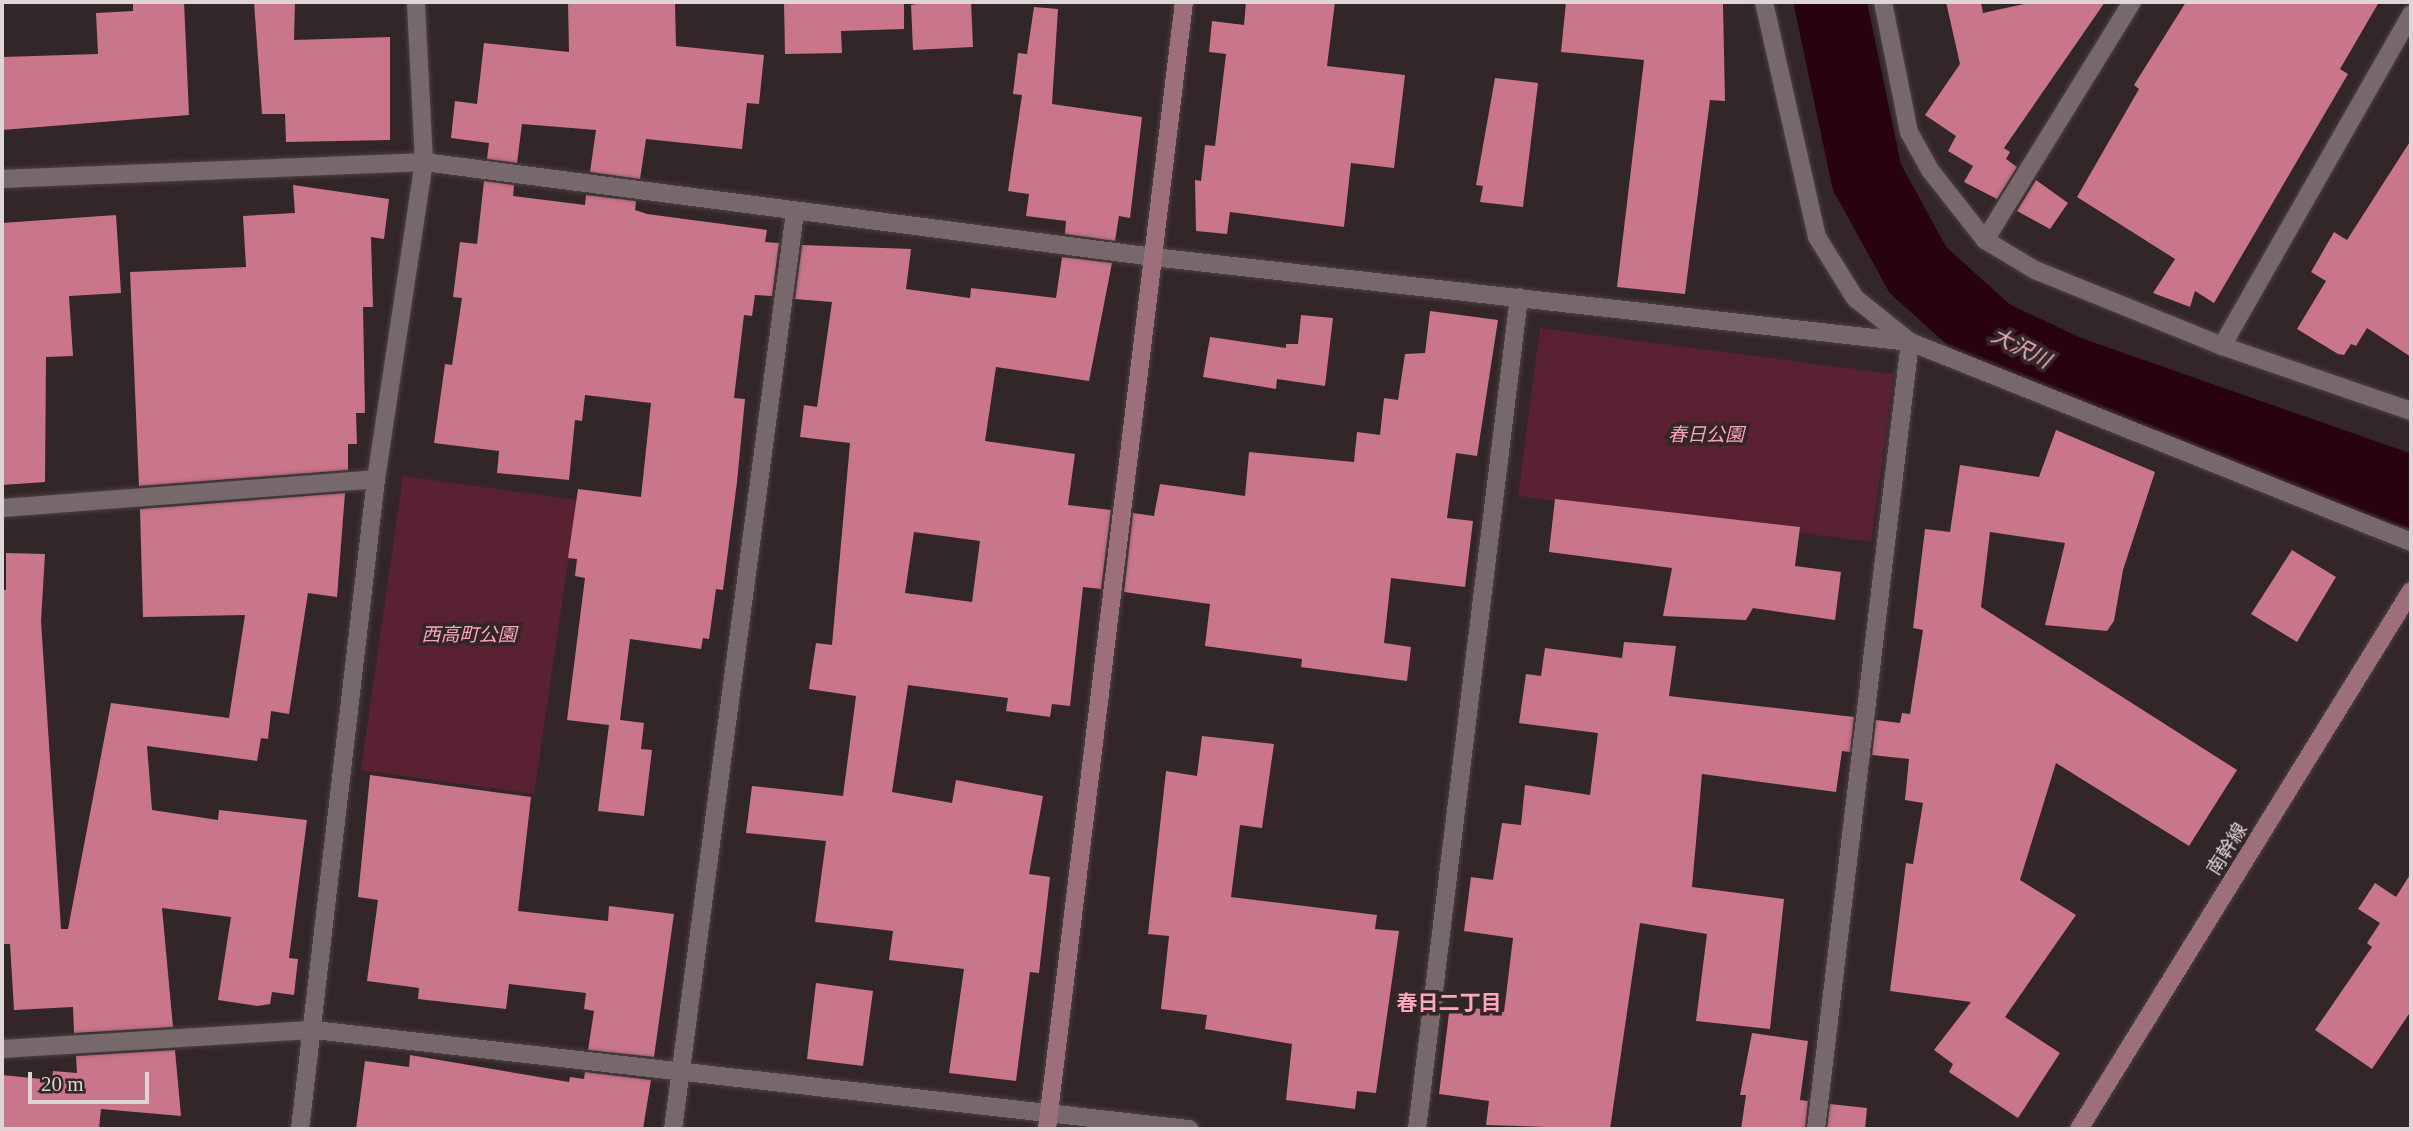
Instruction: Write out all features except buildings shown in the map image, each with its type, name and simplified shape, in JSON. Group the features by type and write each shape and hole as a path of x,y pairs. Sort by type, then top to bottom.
{"street":[{"path":"300,1129 314,1030 376,479 424,162 416,2"},
{"path":"1048,1121 1184,2"},
{"path":"1764,2 1817,237 1855,299 1910,342"},
{"path":"1882,2 1909,132 1930,170 1985,240 2035,270 2222,346 2411,411"},
{"path":"1985,240 2132,2"},
{"path":"2222,346 2411,14"},
{"path":"2,179 424,162 1153,257 1910,342 2411,542"},
{"path":"673,1129 796,212"},
{"path":"1417,1129 1519,297"},
{"path":"1816,1129 1910,342"},
{"path":"2,508 376,479"},
{"name":"南幹線","path":"2079,1129 2411,591"},
{"path":"2,1049 314,1030 1048,1121 1189,1129"}],"green space":[{"name":"春日公園","path":"1540,328 1894,374 1871,542 1518,496"},
{"name":"西高町公園","path":"403,476 577,500 534,794 361,770"}],"waterway":[{"name":"大沢川","path":"1830,2 1867,177 1918,270 1990,335 2069,372 2411,492"}],"district":[{"name":"春日二丁目","path":"1449,1003"}]}
